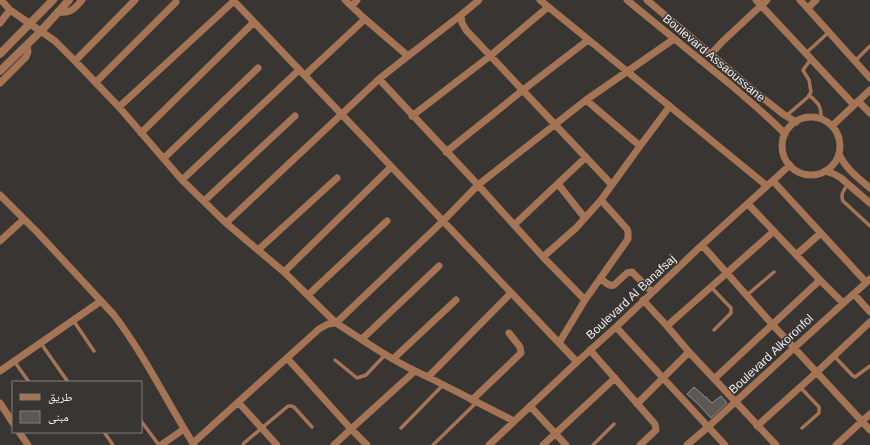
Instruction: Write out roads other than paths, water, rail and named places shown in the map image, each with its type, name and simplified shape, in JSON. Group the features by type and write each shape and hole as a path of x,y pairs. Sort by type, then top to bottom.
{"street":[{"path":"1,0 10,10 55,41 120,108 182,180 226,223 308,294 336,323 394,360 514,421"},
{"path":"0,54 53,0"},
{"path":"0,71 41,31 69,0"},
{"path":"58,12 63,13 71,11 82,0"},
{"path":"75,61 135,0"},
{"path":"345,0 408,56"},
{"path":"352,6 358,0"},
{"path":"540,0 767,186"},
{"name":"Boulevard Assaoussane","path":"627,0 752,103 785,134"},
{"path":"800,0 870,78"},
{"path":"808,8 816,0"},
{"path":"120,108 234,1 577,362"},
{"path":"226,223 379,79 461,15 475,1"},
{"name":"Boulevard Assaoussane","path":"651,1 759,95 796,122"},
{"path":"96,82 176,2"},
{"path":"711,54 761,2 809,56 856,103 870,113"},
{"path":"412,116 490,56 548,7"},
{"path":"0,23 10,10"},
{"path":"461,15 462,23 466,30 612,185"},
{"path":"182,180 302,72 365,19"},
{"path":"141,133 254,22"},
{"path":"0,195 114,315 125,330 184,430 194,444 238,402 320,329 328,324 336,323 443,221 478,185 586,100 674,39"},
{"path":"446,152 588,40"},
{"path":"0,83 26,57 28,50 27,44"},
{"path":"164,158 258,68"},
{"path":"379,79 478,185 542,257 585,300"},
{"path":"832,126 870,90"},
{"path":"586,100 640,146"},
{"path":"542,257 586,218 670,106"},
{"path":"204,201 295,116"},
{"path":"816,117 826,121 835,130 840,144 839,154 834,164 825,171 812,175 806,174 790,165 786,160 782,147 783,140 789,127 796,122 805,118 816,117"},
{"path":"839,154 843,162 854,175 870,188"},
{"path":"514,225 586,157"},
{"name":"Boulevard Al Banafsaj","path":"489,445 702,245 790,165"},
{"path":"284,272 391,167"},
{"path":"825,171 834,174 870,203"},
{"path":"258,250 337,178"},
{"path":"773,181 868,281"},
{"path":"558,184 586,218"},
{"path":"559,343 585,300 628,239 627,229 601,200"},
{"path":"748,204 843,303"},
{"path":"0,241 24,219"},
{"path":"308,294 387,221"},
{"path":"667,326 774,231"},
{"path":"796,255 821,233"},
{"path":"702,245 772,324 870,430"},
{"path":"362,339 439,266"},
{"path":"600,278 612,286 627,273 632,272 652,292"},
{"path":"714,379 820,280"},
{"name":"Boulevard Alkoronfol","path":"688,445 868,281"},
{"path":"428,377 511,293"},
{"path":"854,294 870,312"},
{"path":"394,360 456,300"},
{"path":"643,300 689,352 776,445"},
{"path":"0,371 101,301"},
{"path":"758,426 870,322"},
{"path":"616,327 724,445"},
{"path":"475,401 521,353 519,344 509,333"},
{"path":"590,350 655,424 656,430 654,433 640,445"},
{"path":"637,404 689,352"},
{"path":"287,358 367,445"},
{"path":"334,445 416,372"},
{"path":"543,445 615,378"},
{"path":"238,402 277,445"},
{"path":"0,403 12,421"},
{"path":"530,406 566,445"},
{"path":"836,445 870,414"},
{"path":"160,445 184,430"},
{"path":"20,433 28,445"}],"lane":[{"path":"786,116 802,103 811,92 809,80 803,70 809,56 830,32"},
{"path":"855,61 870,46"},
{"path":"809,95 815,100 822,110 821,119"},
{"path":"848,184 842,194 843,201 870,226"},
{"path":"747,296 774,272"},
{"path":"711,287 731,308 732,311 714,330"},
{"path":"73,320 94,351"},
{"path":"40,342 67,381"},
{"path":"335,360 357,378 366,375 386,355"},
{"path":"834,356 855,377 870,366"},
{"path":"14,361 28,381"},
{"path":"401,428 443,386"},
{"path":"800,387 819,407 820,410 819,413 802,428"},
{"path":"433,445 475,401"},
{"path":"243,445 288,406 294,407 312,426"},
{"path":"142,422 160,445"},
{"path":"596,444 614,424"},
{"path":"105,433 113,445"}]}
